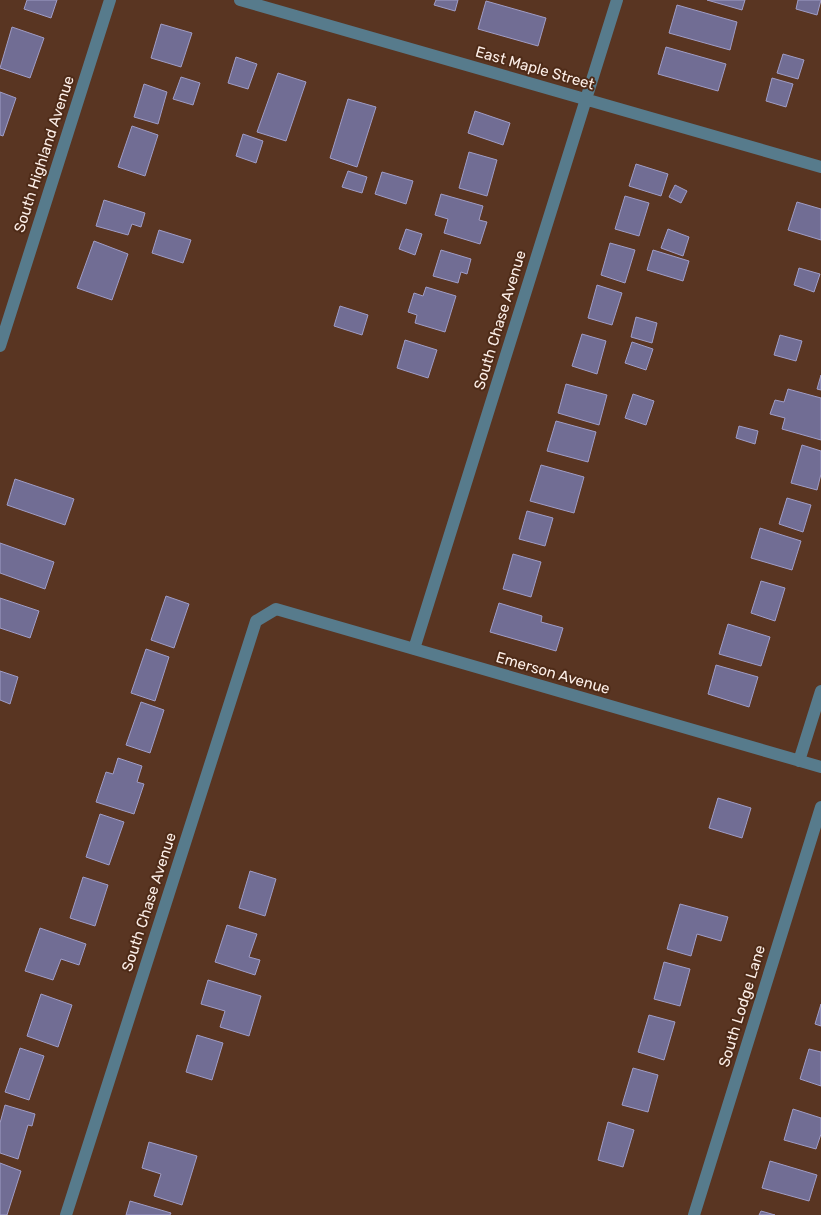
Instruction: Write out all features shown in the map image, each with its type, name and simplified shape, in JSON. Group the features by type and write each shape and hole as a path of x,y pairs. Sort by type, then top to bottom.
{"street":[{"name":"South Highland Avenue","path":"0,346 110,0"},
{"name":"East Maple Street","path":"240,0 821,167"},
{"name":"South Chase Avenue","path":"414,649 617,0"},
{"name":"South Chase Avenue","path":"66,1215 256,621 276,609"},
{"name":"Emerson Avenue","path":"276,609 821,767"},
{"path":"799,761 821,692"},
{"name":"South Lodge Lane","path":"694,1215 821,807"}],"building":[{"path":"27,0 57,0 51,18 24,9"},
{"path":"436,0 458,0 455,11 434,5"},
{"path":"707,0 745,0 742,10"},
{"path":"798,0 821,0 817,15 796,9"},
{"path":"486,1 546,18 538,46 478,29"},
{"path":"677,5 737,22 730,50 669,33"},
{"path":"161,24 192,33 181,67 151,58"},
{"path":"12,27 44,38 30,78 0,68"},
{"path":"666,47 726,64 718,91 658,74"},
{"path":"783,54 804,60 798,79 777,73"},
{"path":"236,57 257,64 248,89 228,83"},
{"path":"278,73 306,82 286,141 257,132"},
{"path":"181,77 200,83 193,105 173,99"},
{"path":"772,78 793,84 786,107 766,101"},
{"path":"144,84 167,92 158,124 134,117"},
{"path":"0,92 16,98 3,136 0,135"},
{"path":"348,99 376,107 357,167 330,158"},
{"path":"475,111 510,123 503,145 468,133"},
{"path":"132,126 158,135 145,176 118,167"},
{"path":"243,134 263,141 256,163 236,156"},
{"path":"469,152 497,160 487,196 459,188"},
{"path":"636,164 668,174 661,196 629,186"},
{"path":"348,171 367,177 362,193 342,187"},
{"path":"382,172 413,181 406,204 375,194"},
{"path":"675,185 687,191 681,203 669,197"},
{"path":"441,194 483,206 479,220 487,222 480,244 444,233 448,219 435,215"},
{"path":"625,196 649,203 639,236 615,229"},
{"path":"104,200 145,213 141,227 132,224 128,235 96,226"},
{"path":"797,202 821,209 821,240 788,230"},
{"path":"406,229 422,234 415,255 399,249"},
{"path":"668,229 689,237 683,256 661,248"},
{"path":"159,230 191,240 183,263 152,253"},
{"path":"94,241 128,254 112,300 77,288"},
{"path":"610,243 635,250 625,283 601,275"},
{"path":"441,250 471,259 467,274 461,272 458,283 433,276"},
{"path":"653,250 689,261 683,281 647,270"},
{"path":"799,268 820,274 814,292 794,285"},
{"path":"597,285 622,293 612,325 588,318"},
{"path":"426,287 456,296 445,332 415,323 417,315 408,312 414,293 423,296"},
{"path":"340,306 368,315 362,335 334,326"},
{"path":"636,317 657,323 652,343 631,337"},
{"path":"582,334 606,341 597,374 572,366"},
{"path":"780,335 802,341 796,361 774,355"},
{"path":"405,340 437,350 428,378 397,368"},
{"path":"632,342 653,349 646,370 625,363"},
{"path":"821,375 821,390 817,389"},
{"path":"566,384 607,395 599,425 558,413"},
{"path":"788,389 821,398 821,440 782,429 785,418 770,414 775,400 784,402"},
{"path":"633,394 654,401 646,425 625,418"},
{"path":"556,421 596,432 588,462 547,451"},
{"path":"739,426 758,431 755,444 736,438"},
{"path":"802,445 821,451 821,474 817,490 791,483"},
{"path":"541,465 584,477 574,513 530,501"},
{"path":"15,479 74,499 65,525 7,505"},
{"path":"787,498 811,505 803,532 779,524"},
{"path":"527,511 553,518 545,546 519,539"},
{"path":"760,528 801,541 792,570 751,558"},
{"path":"0,543 54,562 45,589 0,573"},
{"path":"513,554 541,562 531,597 503,589"},
{"path":"761,581 785,588 775,621 751,613"},
{"path":"166,596 189,604 174,648 151,640"},
{"path":"0,598 39,611 30,638 0,628"},
{"path":"499,603 542,616 541,622 563,628 556,651 490,632"},
{"path":"728,624 770,637 761,666 719,654"},
{"path":"146,649 169,657 155,701 131,693"},
{"path":"716,665 758,677 749,707 708,694"},
{"path":"0,671 18,677 10,704 0,700"},
{"path":"141,702 164,710 150,753 126,745"},
{"path":"118,758 142,766 137,782 144,784 134,814 96,802 106,772 113,774"},
{"path":"718,798 751,808 742,838 709,828"},
{"path":"100,814 124,822 109,865 86,857"},
{"path":"250,871 276,879 265,916 239,908"},
{"path":"83,877 108,885 95,926 70,918"},
{"path":"680,904 728,917 721,941 697,934 691,956 667,949"},
{"path":"227,925 257,934 249,957 260,960 255,975 215,962"},
{"path":"40,928 86,944 79,965 61,959 53,980 25,971"},
{"path":"664,962 690,969 680,1006 654,999"},
{"path":"208,980 261,996 249,1036 220,1027 225,1011 201,1004"},
{"path":"41,994 72,1005 58,1047 27,1036"},
{"path":"821,1004 821,1026 815,1024"},
{"path":"649,1015 675,1022 664,1060 638,1052"},
{"path":"197,1035 223,1043 212,1080 186,1072"},
{"path":"20,1048 44,1056 29,1100 5,1092"},
{"path":"809,1049 821,1052 821,1086 800,1079"},
{"path":"633,1068 658,1075 648,1112 622,1105"},
{"path":"5,1105 35,1114 32,1126 28,1125 18,1159 0,1153 0,1123"},
{"path":"793,1109 821,1118 821,1134 816,1149 784,1140"},
{"path":"608,1122 634,1130 623,1167 598,1160"},
{"path":"149,1142 197,1156 182,1205 154,1196 161,1174 142,1168"},
{"path":"770,1161 817,1175 809,1201 762,1188"},
{"path":"0,1163 21,1171 7,1215 0,1215"},
{"path":"130,1201 171,1213 170,1215 126,1215"},
{"path":"761,1211 775,1215 759,1215"}]}
